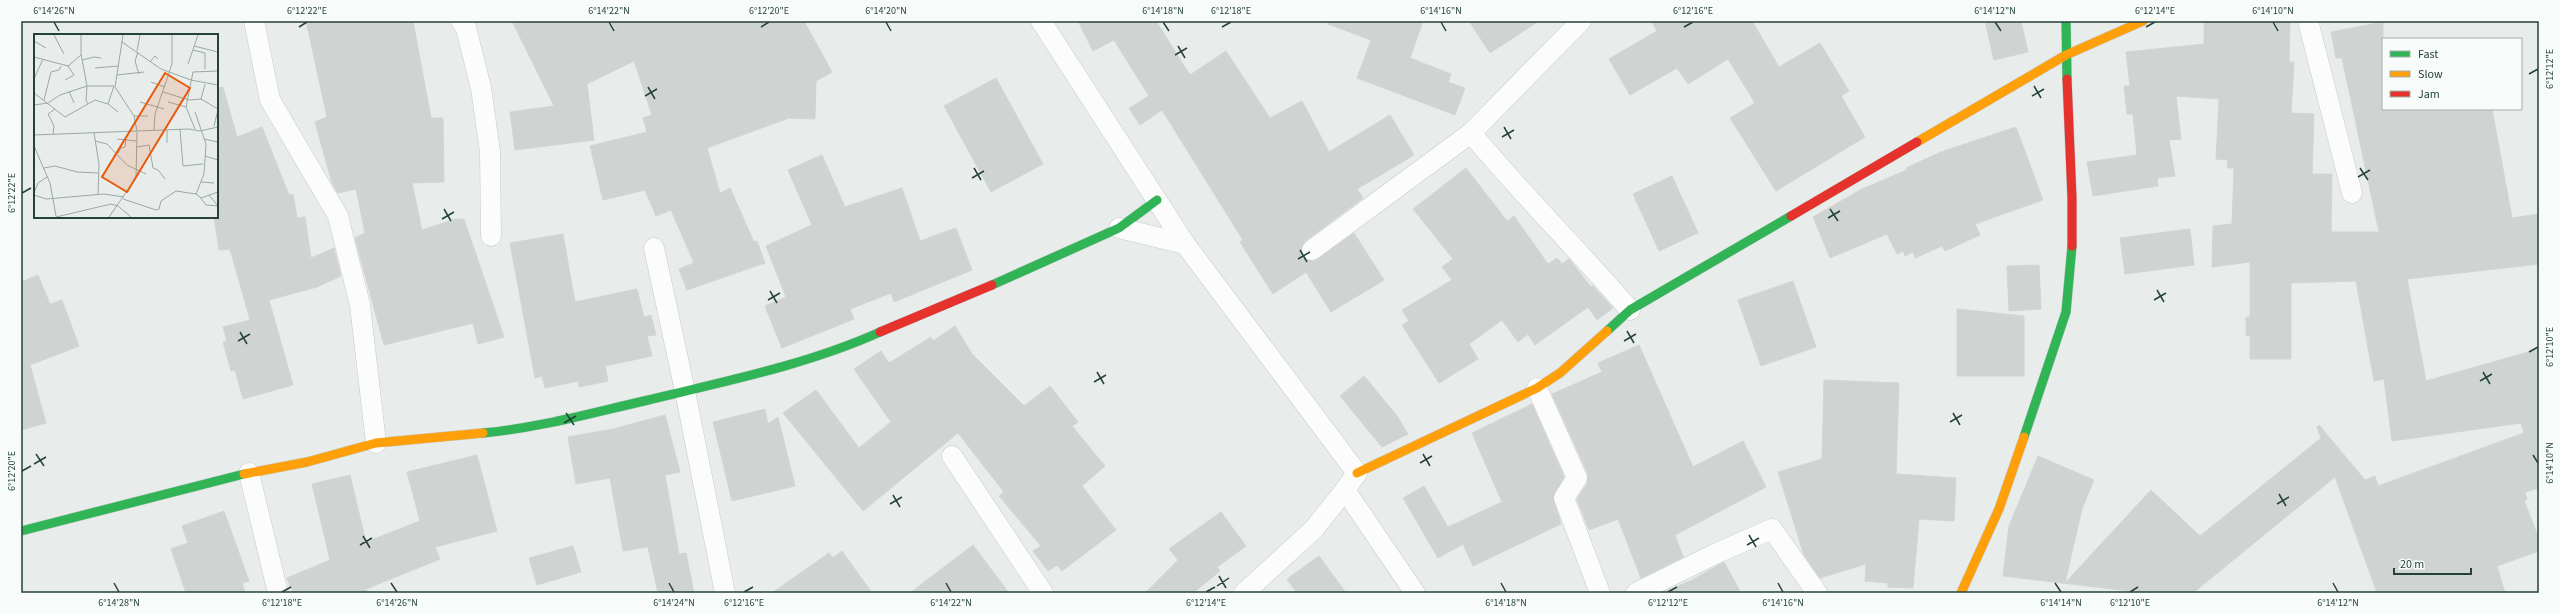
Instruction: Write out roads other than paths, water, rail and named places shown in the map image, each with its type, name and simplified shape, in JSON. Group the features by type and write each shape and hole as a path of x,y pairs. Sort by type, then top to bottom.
{"street":[{"path":"254,21 270,100 338,216 360,305 376,443"},
{"path":"461,21 466,28 481,88 490,152 491,236"},
{"path":"1041,21 1185,244 1357,473"},
{"path":"1312,250 1471,133 1581,21"},
{"path":"1961,593 1977,563 2023,444 2067,306 2074,208 2066,55 2066,21"},
{"path":"1244,593 1313,530 1357,473 1537,388 1560,373 1630,310 2066,55 2143,21"},
{"path":"2308,21 2352,194"},
{"path":"1471,133 1518,188 1584,256 1630,310"},
{"path":"21,531 249,472 307,462 376,443 517,430 685,391 842,350 933,308 1022,273 1119,228 1157,200"},
{"path":"1119,228 1185,244"},
{"path":"654,248 685,391 725,593"},
{"path":"1537,388 1577,478 1564,498 1600,593"},
{"path":"952,456 1043,593"},
{"path":"249,472 278,593"},
{"path":"1345,490 1415,593"},
{"path":"1636,593 1715,554 1772,530 1817,593"}]}
